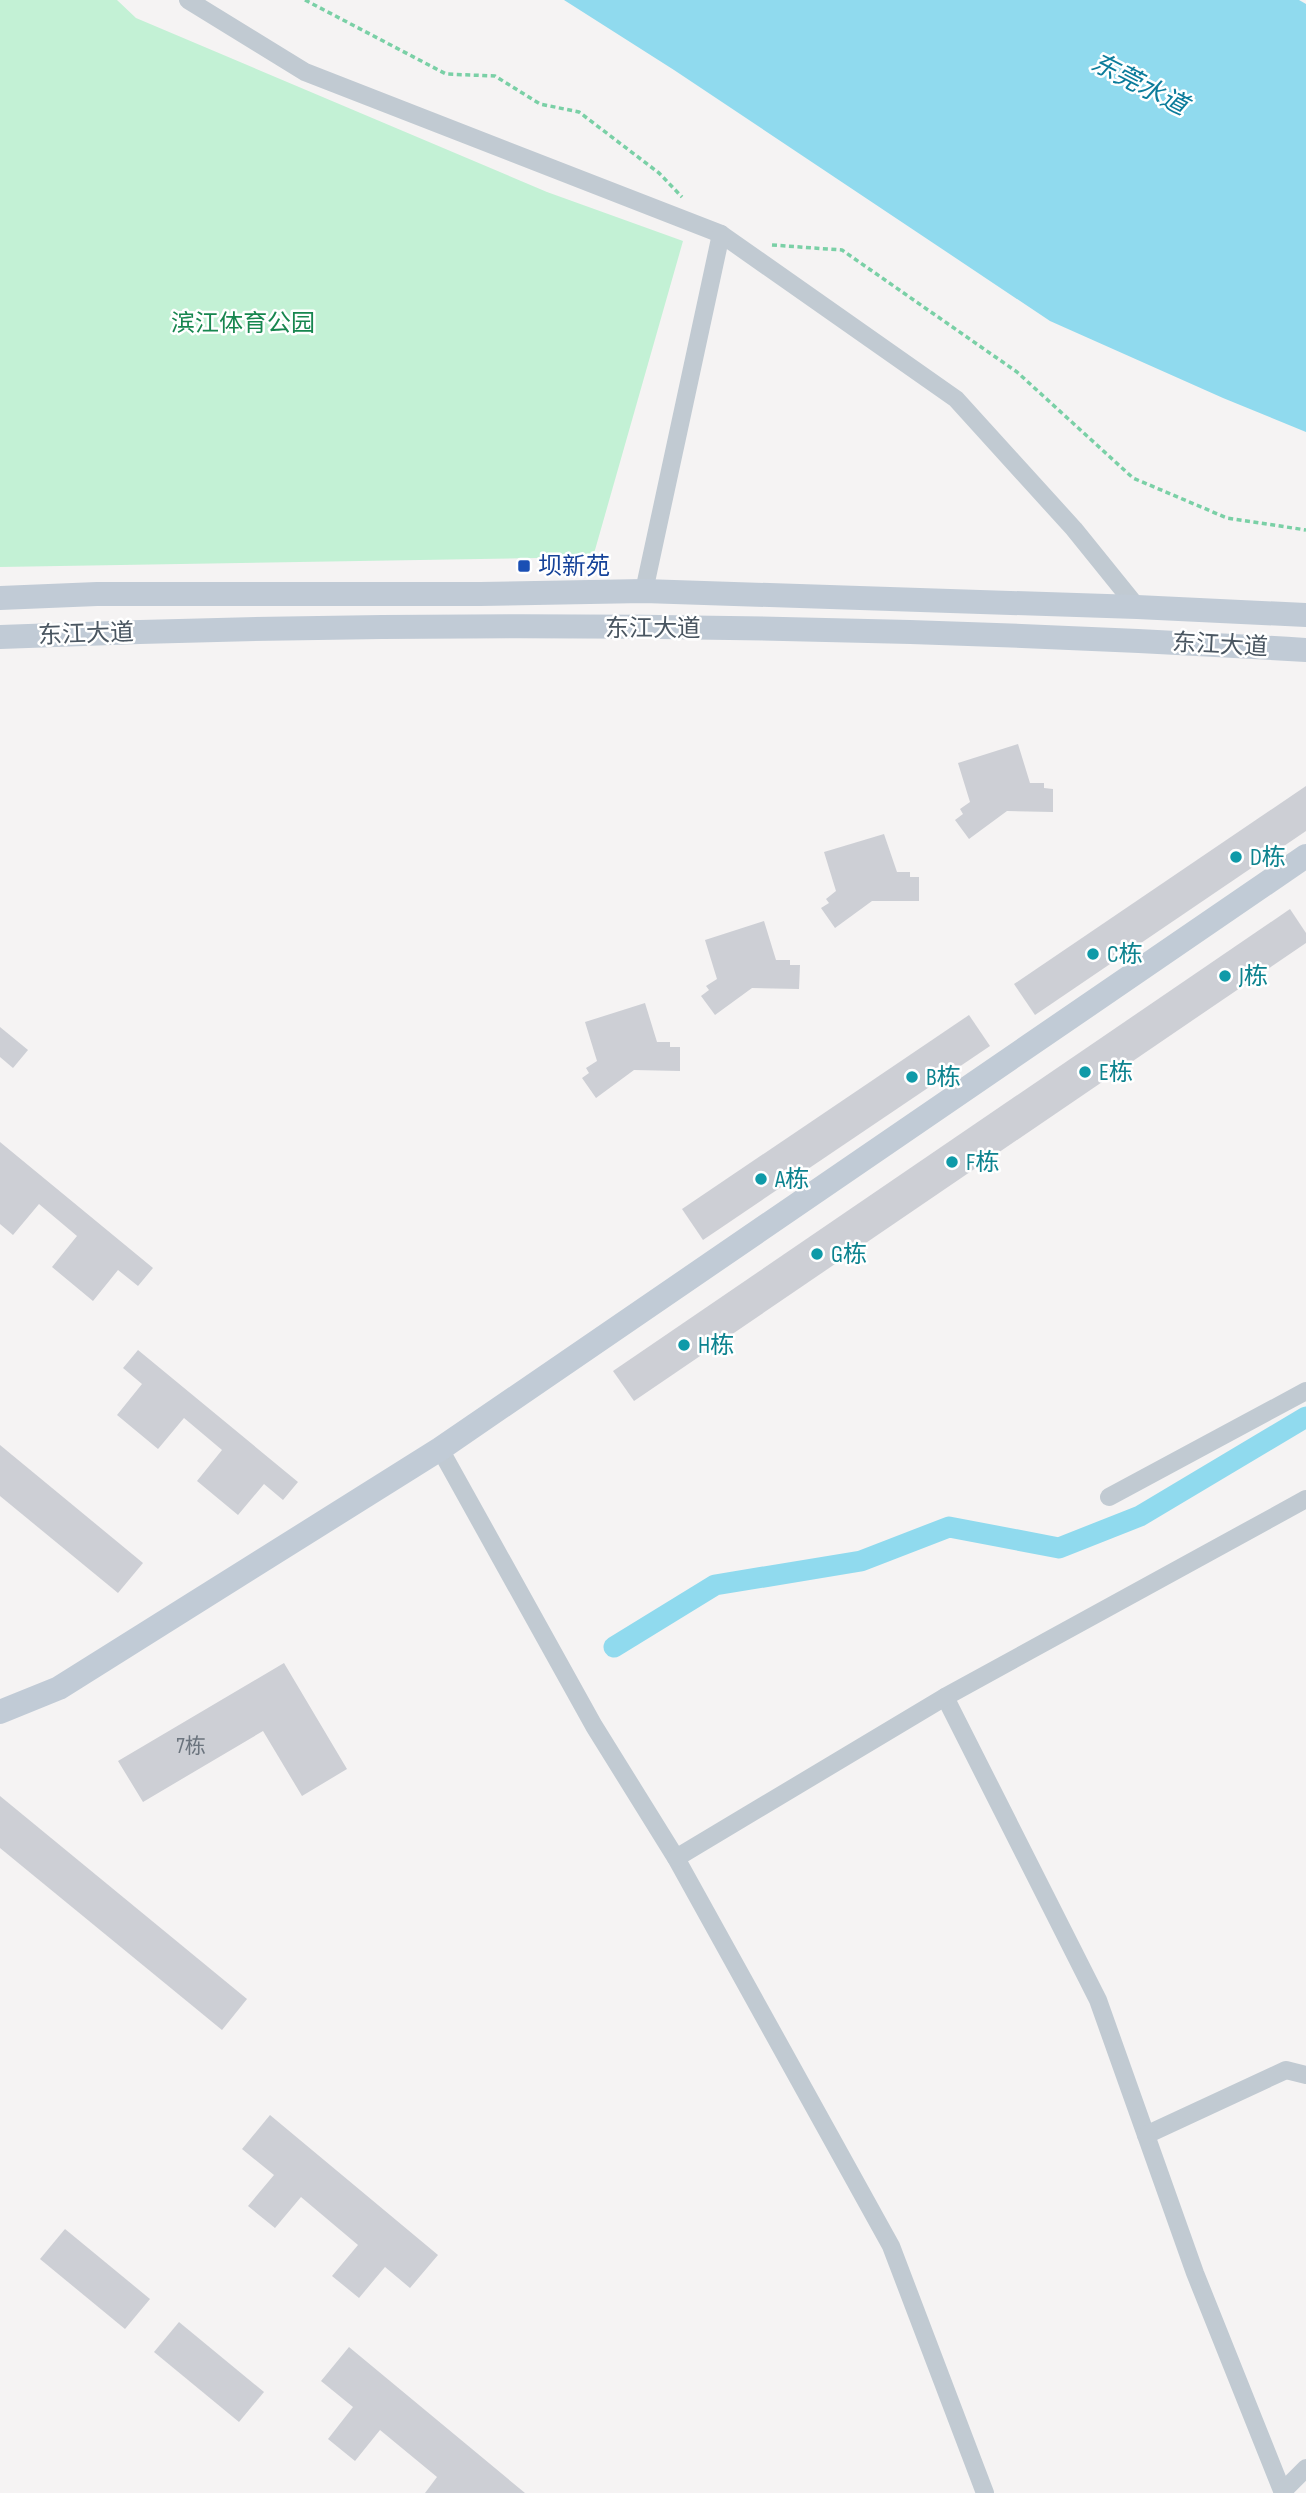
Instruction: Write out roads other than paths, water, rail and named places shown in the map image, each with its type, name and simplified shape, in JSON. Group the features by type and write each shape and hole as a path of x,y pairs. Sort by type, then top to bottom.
{"main road":[{"name":"东江大道","path":"0,598 97,594 480,594 644,591 1306,615"},
{"name":"东江大道","path":"0,637 461,627 705,627 1122,639 1306,650"},
{"path":"0,1712 59,1688 440,1449 1306,856"}],"street":[{"path":"188,0 305,72 721,234 956,398 1073,528 1137,607"},
{"path":"644,591 721,234"},
{"path":"1109,1497 1306,1391"},
{"path":"440,1449 594,1726 676,1858 891,2246 985,2493"},
{"path":"676,1858 945,1697 1306,1499"},
{"path":"945,1697 1098,2000 1195,2273 1283,2492 1306,2468"},
{"path":"1146,2136 1286,2070 1306,2075"}],"water":[{"name":"东莞水道","path":"564,0 1299,0 1306,4 1306,432 1050,321 674,70"}],"waterway":[{"path":"614,1647 715,1585 861,1561 949,1527 1059,1548 1140,1516 1306,1417"}],"place":[{"name":"坝新苑","path":"524,566"},
{"name":"D栋","path":"1236,857"},
{"name":"C栋","path":"1093,954"},
{"name":"J栋","path":"1225,976"},
{"name":"E栋","path":"1085,1072"},
{"name":"B栋","path":"912,1077"},
{"name":"F栋","path":"952,1162"},
{"name":"A栋","path":"761,1179"},
{"name":"G栋","path":"817,1254"},
{"name":"H栋","path":"684,1345"}],"park label":[{"name":"滨江体育公园","path":"243,323"}]}
